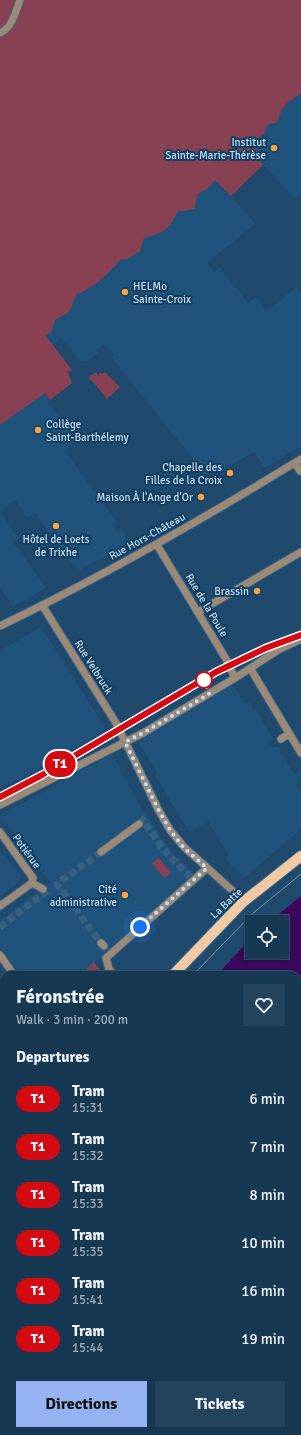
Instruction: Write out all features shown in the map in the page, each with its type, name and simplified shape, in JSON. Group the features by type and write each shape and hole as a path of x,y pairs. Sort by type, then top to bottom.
{"main road":[{"name":"La Batte","path":"177,971 243,902 301,856"}],"street":[{"path":"0,33 4,32 10,24 20,0"},
{"path":"298,461 300,471"},
{"name":"Rue Hors-Château","path":"0,626 157,545 298,461"},
{"name":"Rue de la Poule","path":"157,545 226,659 235,678"},
{"path":"198,612 301,552"},
{"name":"Rue Velbruck","path":"42,605 112,717 170,830 184,848 234,892 243,902"},
{"path":"0,805 143,733 235,678 278,650 301,639"},
{"path":"250,668 301,754"},
{"path":"281,739 289,734"},
{"path":"101,852 139,824"},
{"name":"Potiérue","path":"0,832 33,878 32,883"},
{"path":"111,971 106,958 106,949 207,868"},
{"path":"0,906 32,883 43,889"},
{"path":"0,955 11,971"}],"shaded area":[{"path":"0,0 301,0 301,94 285,106 277,123 269,124 264,133 250,144 259,151 260,161 263,165 231,196 215,180 207,189 198,194 194,209 177,212 165,230 144,238 140,251 126,260 121,259 95,284 77,294 69,312 55,320 51,332 46,336 72,370 68,372 72,383 50,400 45,393 0,425"},
{"name":"Institut Sainte-Marie-Thérèse","path":"301,77 301,194 295,199 236,135"},
{"name":"HELMo Sainte-Croix","path":"164,127 232,197 255,224 207,263 214,272 220,267 248,303 257,297 267,311 297,287 301,293 301,446 266,467 264,467 254,452 218,472 214,469 206,475 111,357 113,354 104,344 96,350 98,353 86,361 80,361 62,338 53,345 57,350 32,373 51,402 49,403 63,423 68,420 80,436 72,442 73,445 65,451 111,514 116,522 113,524 116,530 121,528 129,543 78,571 35,513 27,517 15,500 0,512 0,267"},
{"path":"96,372 98,375 105,372 120,387 107,399 89,377"},
{"path":"0,512 18,538 13,542 46,588 13,607 0,587"},
{"path":"41,627 106,729 62,756 0,788 0,651"},
{"path":"234,686 245,704 250,701 253,705 251,709 256,710 272,737 269,742 270,745 272,747 278,747 293,773 295,774 300,771 301,772 301,777 297,780 299,783 296,785 301,794 301,829 245,877 225,860 228,854 208,821 189,832 155,775 157,773 139,743 147,738 146,736 225,688 226,690"},
{"path":"112,754 143,812 145,812 159,835 175,855 196,875 85,971 18,971 0,947 0,920 50,883 0,815"},
{"path":"0,851 20,875 20,879 17,884 0,896"},
{"path":"159,858 171,873 164,878 152,863"},
{"path":"301,896 301,971 221,971 245,945 245,959 289,959 289,915 278,915"},
{"path":"94,962 101,971 84,971"}],"tunnel":[{"path":"139,824 143,820 158,842 175,862 188,875 192,871"},
{"path":"101,852 57,884 101,943"},
{"path":"0,927 47,891"}],"tram line":[{"path":"0,797 42,775 216,672 266,648 301,635"},
{"name":"T1","path":"0,797 42,775 240,659 301,635"},
{"path":"197,971 252,914 301,874"}],"place":[{"name":"Institut Sainte-Marie-Thérèse","path":"274,148"},
{"name":"HELMo Sainte-Croix","path":"125,292"},
{"name":"Collège Saint-Barthélemy","path":"38,430"},
{"name":"Chapelle des Filles de la Croix","path":"230,473"},
{"name":"Maison À l'Ange d'Or","path":"201,497"},
{"name":"Hôtel de Loets de Trixhe","path":"56,526"},
{"name":"Brassin","path":"257,591"},
{"name":"Cité administrative","path":"125,895"}],"route":[{"path":"140,927 207,868 184,848 170,830 125,742 209,694 204,680"}]}
